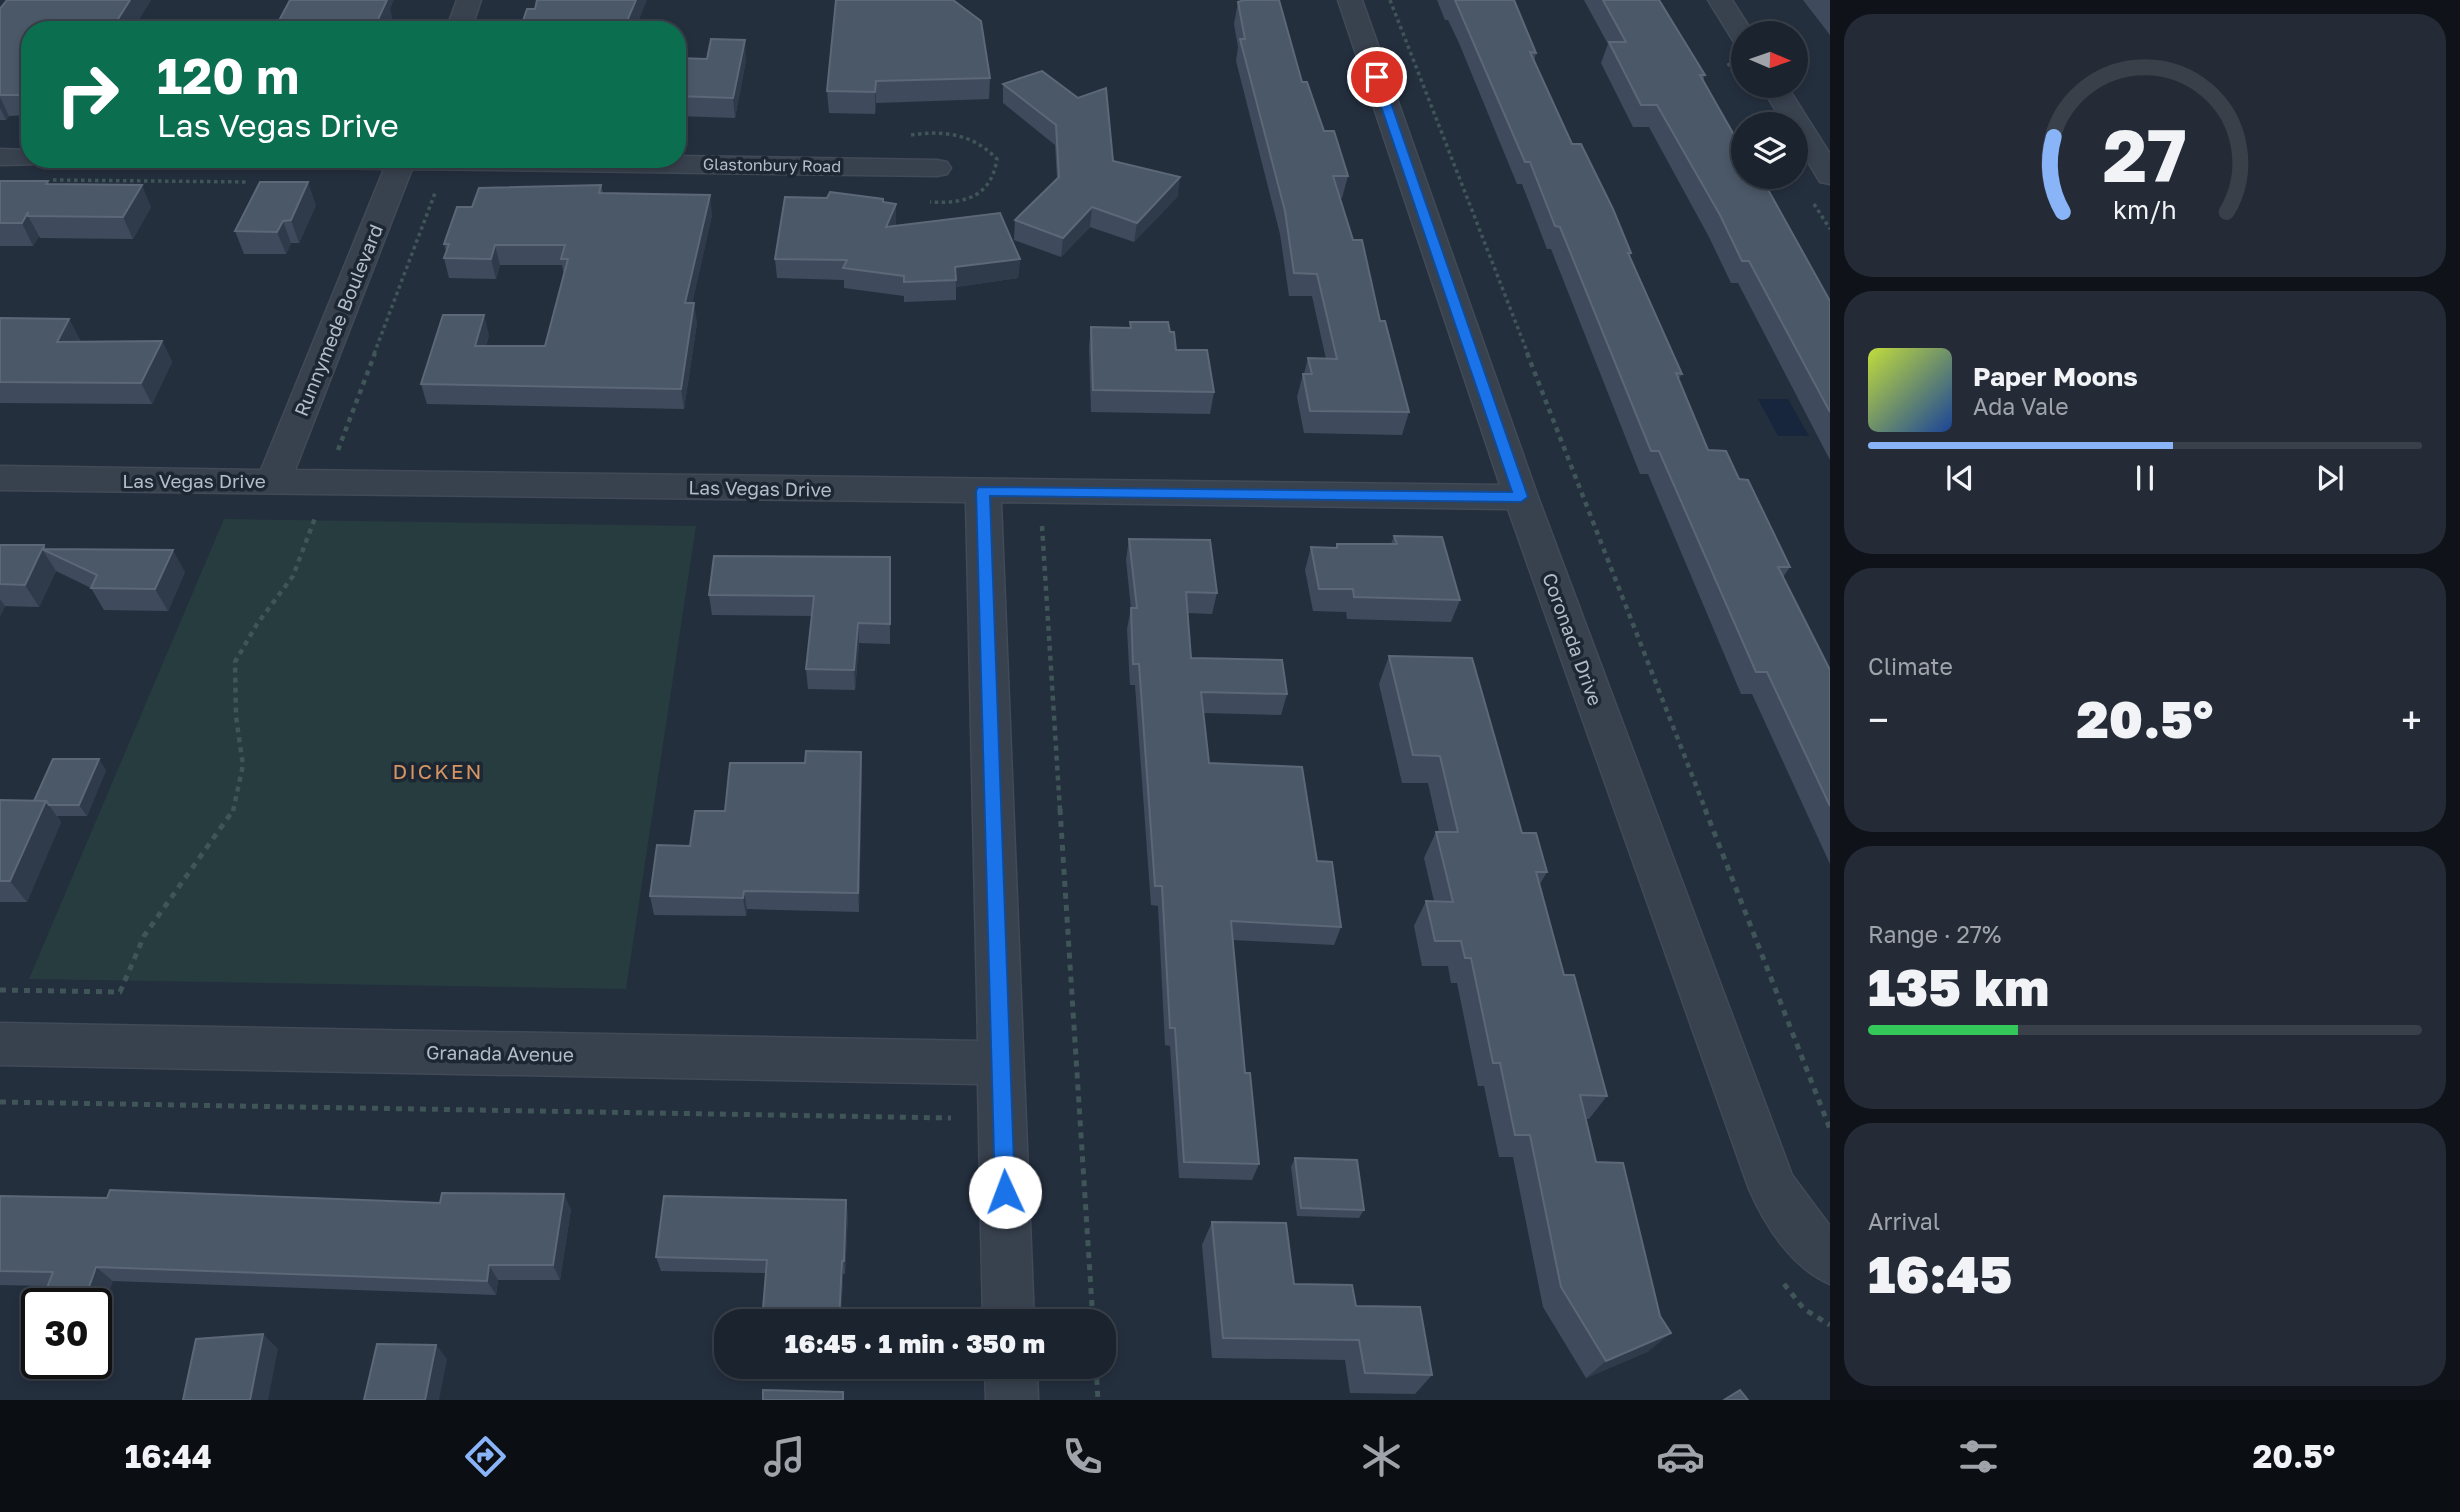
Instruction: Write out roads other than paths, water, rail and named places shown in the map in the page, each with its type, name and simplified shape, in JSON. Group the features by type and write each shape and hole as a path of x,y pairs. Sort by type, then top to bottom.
{"street":[{"path":"461,21 469,0"},
{"name":"Coronada Drive","path":"1350,0 1521,497 1773,1189 1807,1238 1830,1259"},
{"path":"1720,0 1733,21"},
{"path":"1781,98 1830,176"},
{"path":"0,158 21,158"},
{"name":"Glastonbury Road","path":"686,164 937,168"},
{"name":"Runnymede Boulevard","path":"274,480 399,168"},
{"name":"Las Vegas Drive","path":"0,478 274,480 983,508 1521,497"},
{"path":"983,508 1009,1309"},
{"name":"Granada Avenue","path":"0,1044 1000,1063"},
{"path":"1011,1379 1012,1400"}],"water":[{"path":"1758,399 1788,399 1809,436 1778,436"}],"district":[{"name":"DICKEN","path":"438,771"}]}
